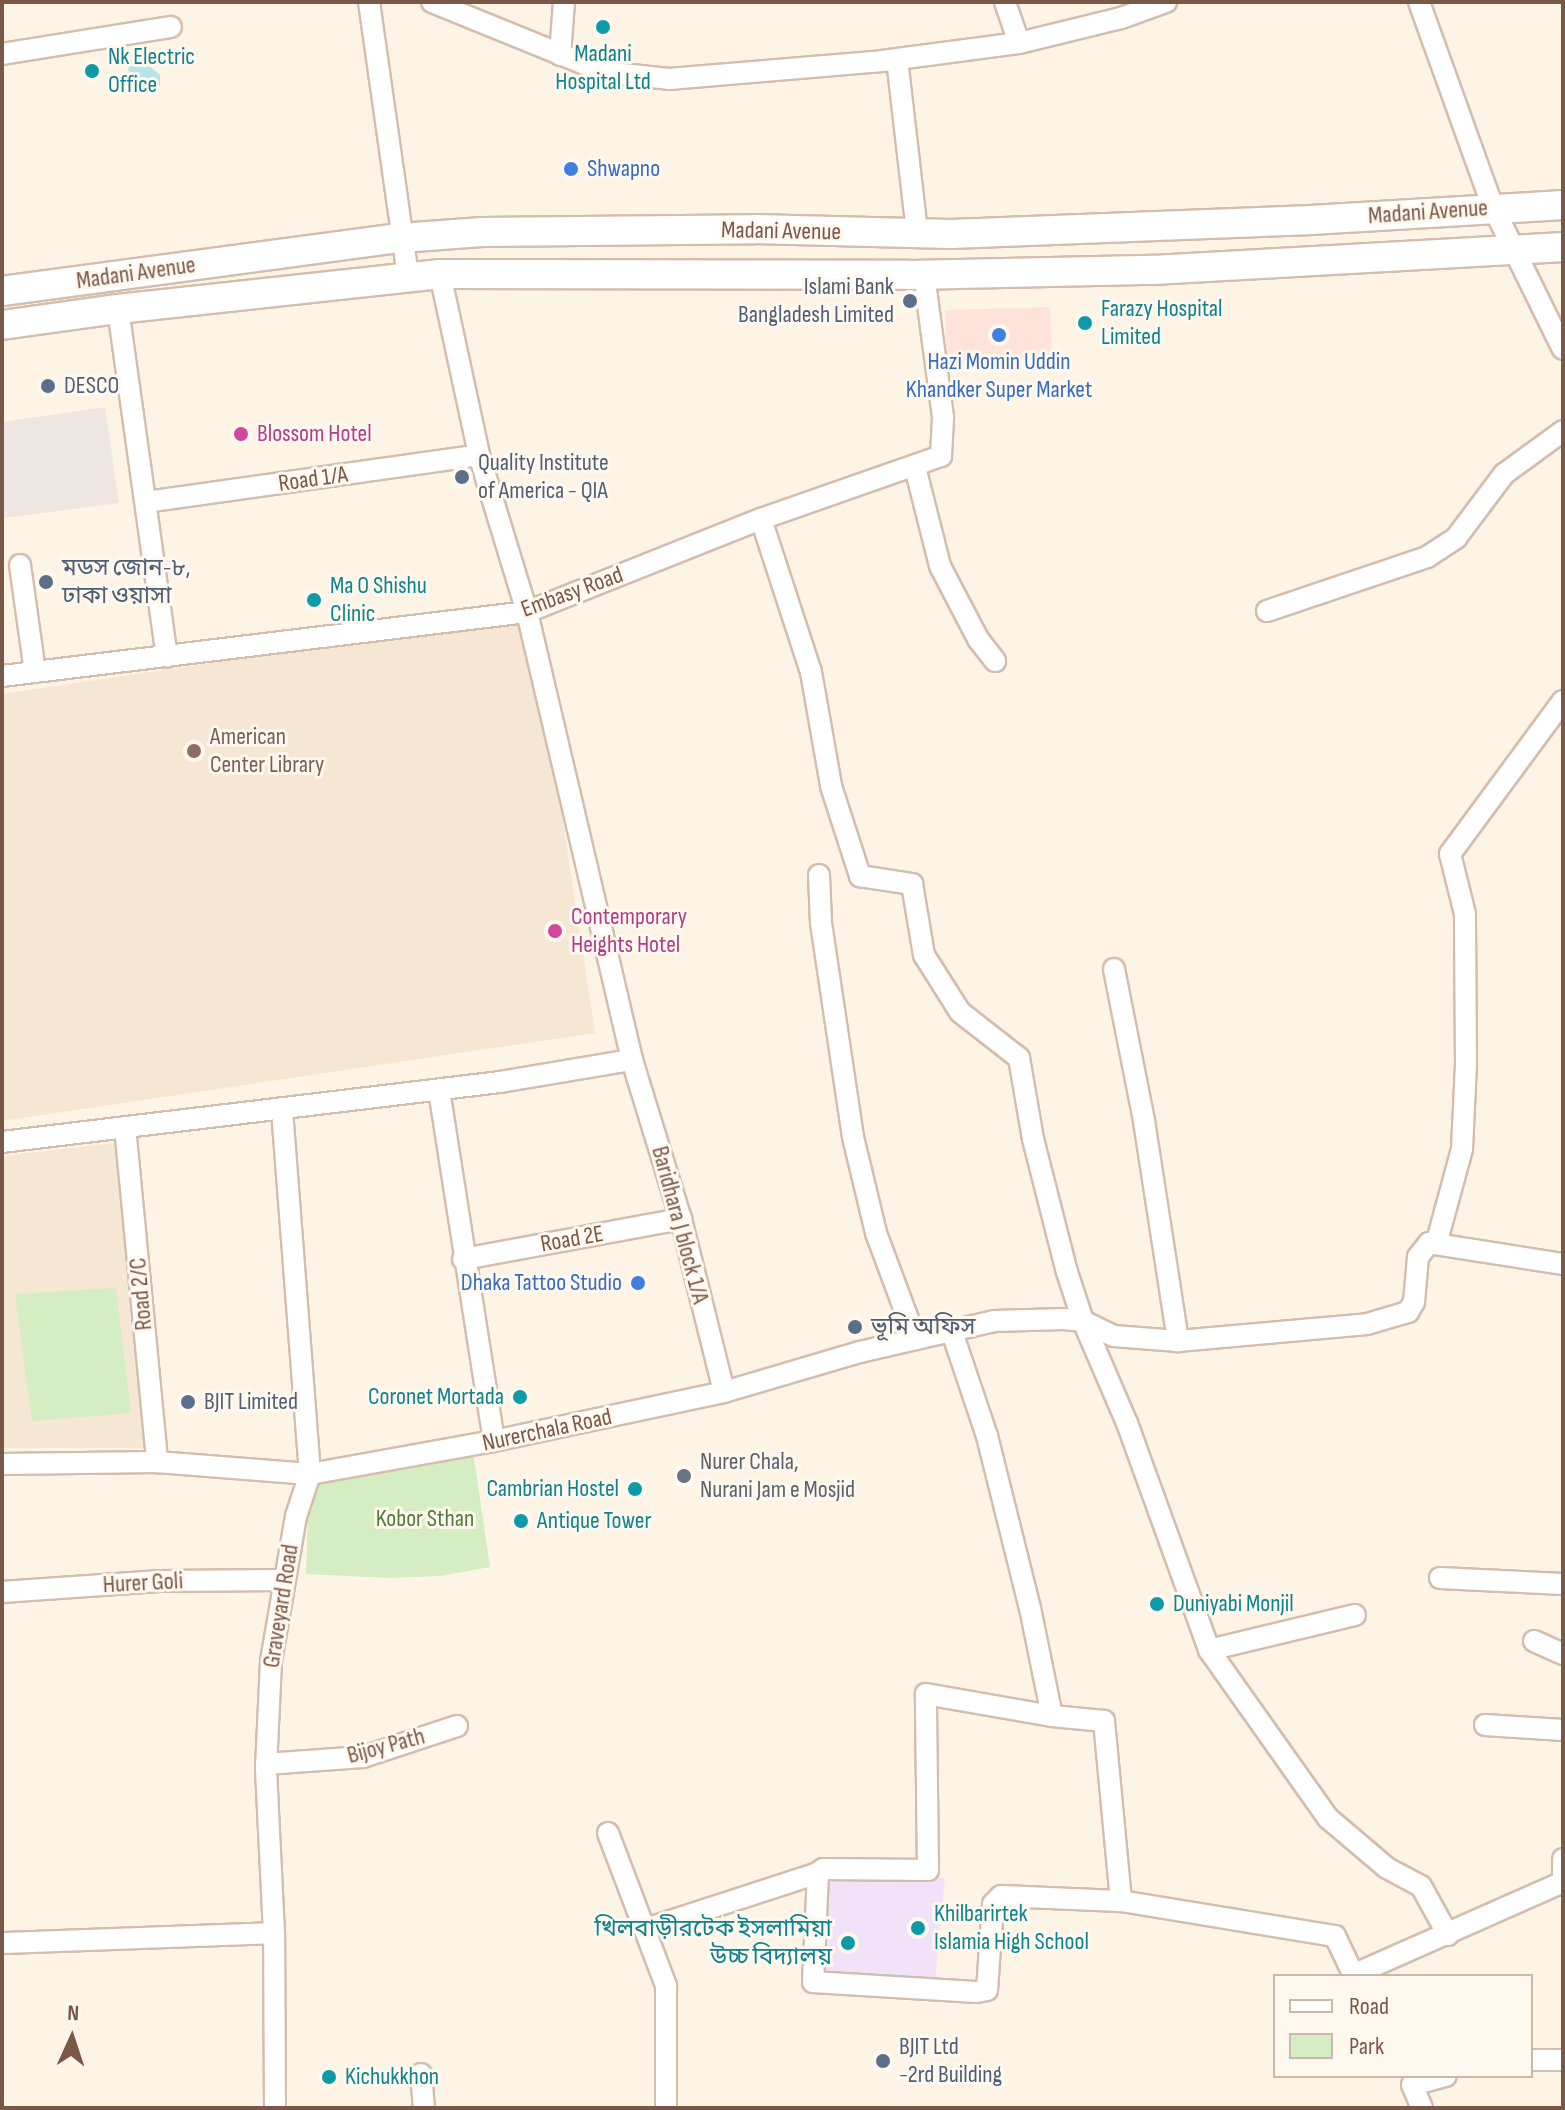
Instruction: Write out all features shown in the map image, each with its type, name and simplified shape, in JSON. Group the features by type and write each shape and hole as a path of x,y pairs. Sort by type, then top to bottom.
{"main road":[{"name":"Madani Avenue","path":"2,291 401,238 610,229 917,233 1312,220 1563,205"},
{"name":"Madani Avenue","path":"2,325 118,309 440,274 924,275 1284,264 1563,247"}],"street":[{"path":"369,2 408,277"},
{"path":"432,2 604,72 669,79 897,59 1019,43 1121,18 1166,2"},
{"path":"560,55 564,2"},
{"path":"1005,2 1019,43"},
{"path":"1419,2 1493,207 1563,349"},
{"path":"2,54 171,27"},
{"path":"897,59 917,233"},
{"name":"Baridhara J block 1/A","path":"440,274 479,455 527,612 632,1060 681,1219 724,1392"},
{"name":"Embasy Road","path":"2,676 527,612 761,519 941,456 943,417 924,275"},
{"path":"118,309 167,657"},
{"path":"1267,611 1427,557 1456,538 1504,474 1563,431"},
{"name":"Road 1/A","path":"146,502 479,455"},
{"path":"915,467 940,566 978,639 995,661"},
{"path":"761,519 811,672 831,786 860,876 912,884 924,955 960,1012 1019,1058 1044,1188 1083,1321 1116,1395 1209,1650 1328,1818 1387,1868 1421,1886 1448,1935"},
{"path":"20,565 35,672"},
{"path":"1563,701 1450,854 1465,914 1466,1065 1462,1149 1437,1241 1563,1264"},
{"path":"819,875 821,923 853,1137 876,1233 915,1338"},
{"path":"1114,969 1144,1121 1178,1341"},
{"path":"2,1142 439,1090 632,1060"},
{"path":"439,1090 463,1259 494,1441"},
{"name":"Graveyard Road","path":"275,2108 274,1933 266,1764 271,1661 296,1516 310,1474 282,1108"},
{"name":"Road 2/C","path":"125,1127 157,1462"},
{"name":"Road 2E","path":"463,1259 681,1219"},
{"name":"Nurerchala Road","path":"2,1464 157,1462 310,1474 494,1441 724,1392 915,1338 994,1321 1035,1317 1083,1321 1114,1336 1178,1341 1367,1324 1408,1312 1414,1302 1422,1248 1437,1241"},
{"path":"952,1332 987,1436 1030,1608 1052,1716"},
{"path":"1440,1578 1563,1584"},
{"name":"Hurer Goli","path":"2,1592 160,1581 284,1580"},
{"path":"1209,1650 1355,1615"},
{"path":"1534,1641 1563,1654"},
{"path":"646,1929 823,1869 928,1870 926,1694 1052,1716 1104,1721 1121,1901"},
{"path":"1485,1725 1563,1730"},
{"name":"Bijoy Path","path":"266,1764 363,1757 457,1726"},
{"path":"608,1833 666,1986 666,2108"},
{"path":"1355,1974 1562,1883 1563,1859"},
{"path":"818,1873 813,1982 987,1990 993,1904 1001,1896 1121,1901 1335,1936 1353,1974"},
{"path":"2,1943 274,1933"},
{"path":"1533,2060 1563,2060"},
{"path":"421,2074 424,2108"},
{"path":"1409,2080 1422,2108"}],"shaded area":[{"name":"Hazi Momin Uddin Khandker Super Market","path":"1050,307 1052,360 947,364 945,310"},
{"path":"105,407 119,503 4,518 2,422"},
{"path":"532,615 595,1033 2,1121 2,694"},
{"path":"121,1142 150,1448 2,1448 2,1156"},
{"path":"823,1872 945,1878 935,1983 816,1978"}],"green space":[{"path":"116,1288 131,1413 32,1421 15,1294"},
{"name":"Kobor Sthan","path":"473,1451 490,1567 440,1576 389,1578 306,1574 309,1483"}],"water":[{"path":"139,57 160,75 160,85 152,93 144,89 128,70 131,59"}],"place":[{"name":"Madani Hospital Ltd","path":"603,27"},
{"name":"Nk Electric Office","path":"92,71"},
{"name":"Shwapno","path":"571,169"},
{"name":"Islami Bank Bangladesh Limited","path":"910,301"},
{"name":"Farazy Hospital Limited","path":"1085,323"},
{"name":"Hazi Momin Uddin Khandker Super Market","path":"999,335"},
{"name":"DESCO","path":"48,386"},
{"name":"Blossom Hotel","path":"241,434"},
{"name":"Quality Institute of America - QIA","path":"462,477"},
{"name":"মডস জোন-৮, ঢাকা ওয়াসা","path":"46,582"},
{"name":"Ma O Shishu Clinic","path":"314,600"},
{"name":"American Center Library","path":"194,751"},
{"name":"Contemporary Heights Hotel","path":"555,931"},
{"name":"Dhaka Tattoo Studio","path":"638,1283"},
{"name":"ভূমি অফিস","path":"855,1327"},
{"name":"Coronet Mortada","path":"520,1397"},
{"name":"BJIT Limited","path":"188,1402"},
{"name":"Nurer Chala, Nurani Jam e Mosjid","path":"684,1476"},
{"name":"Cambrian Hostel","path":"635,1489"},
{"name":"Antique Tower","path":"521,1521"},
{"name":"Duniyabi Monjil","path":"1157,1604"},
{"name":"Khilbarirtek Islamia High School","path":"918,1928"},
{"name":"খিলবাড়ীরটেক ইসলামিয়া উচ্চ বিদ্যালয়","path":"848,1943"},
{"name":"BJIT Ltd -2rd Building","path":"883,2061"},
{"name":"Kichukkhon","path":"329,2077"}]}
